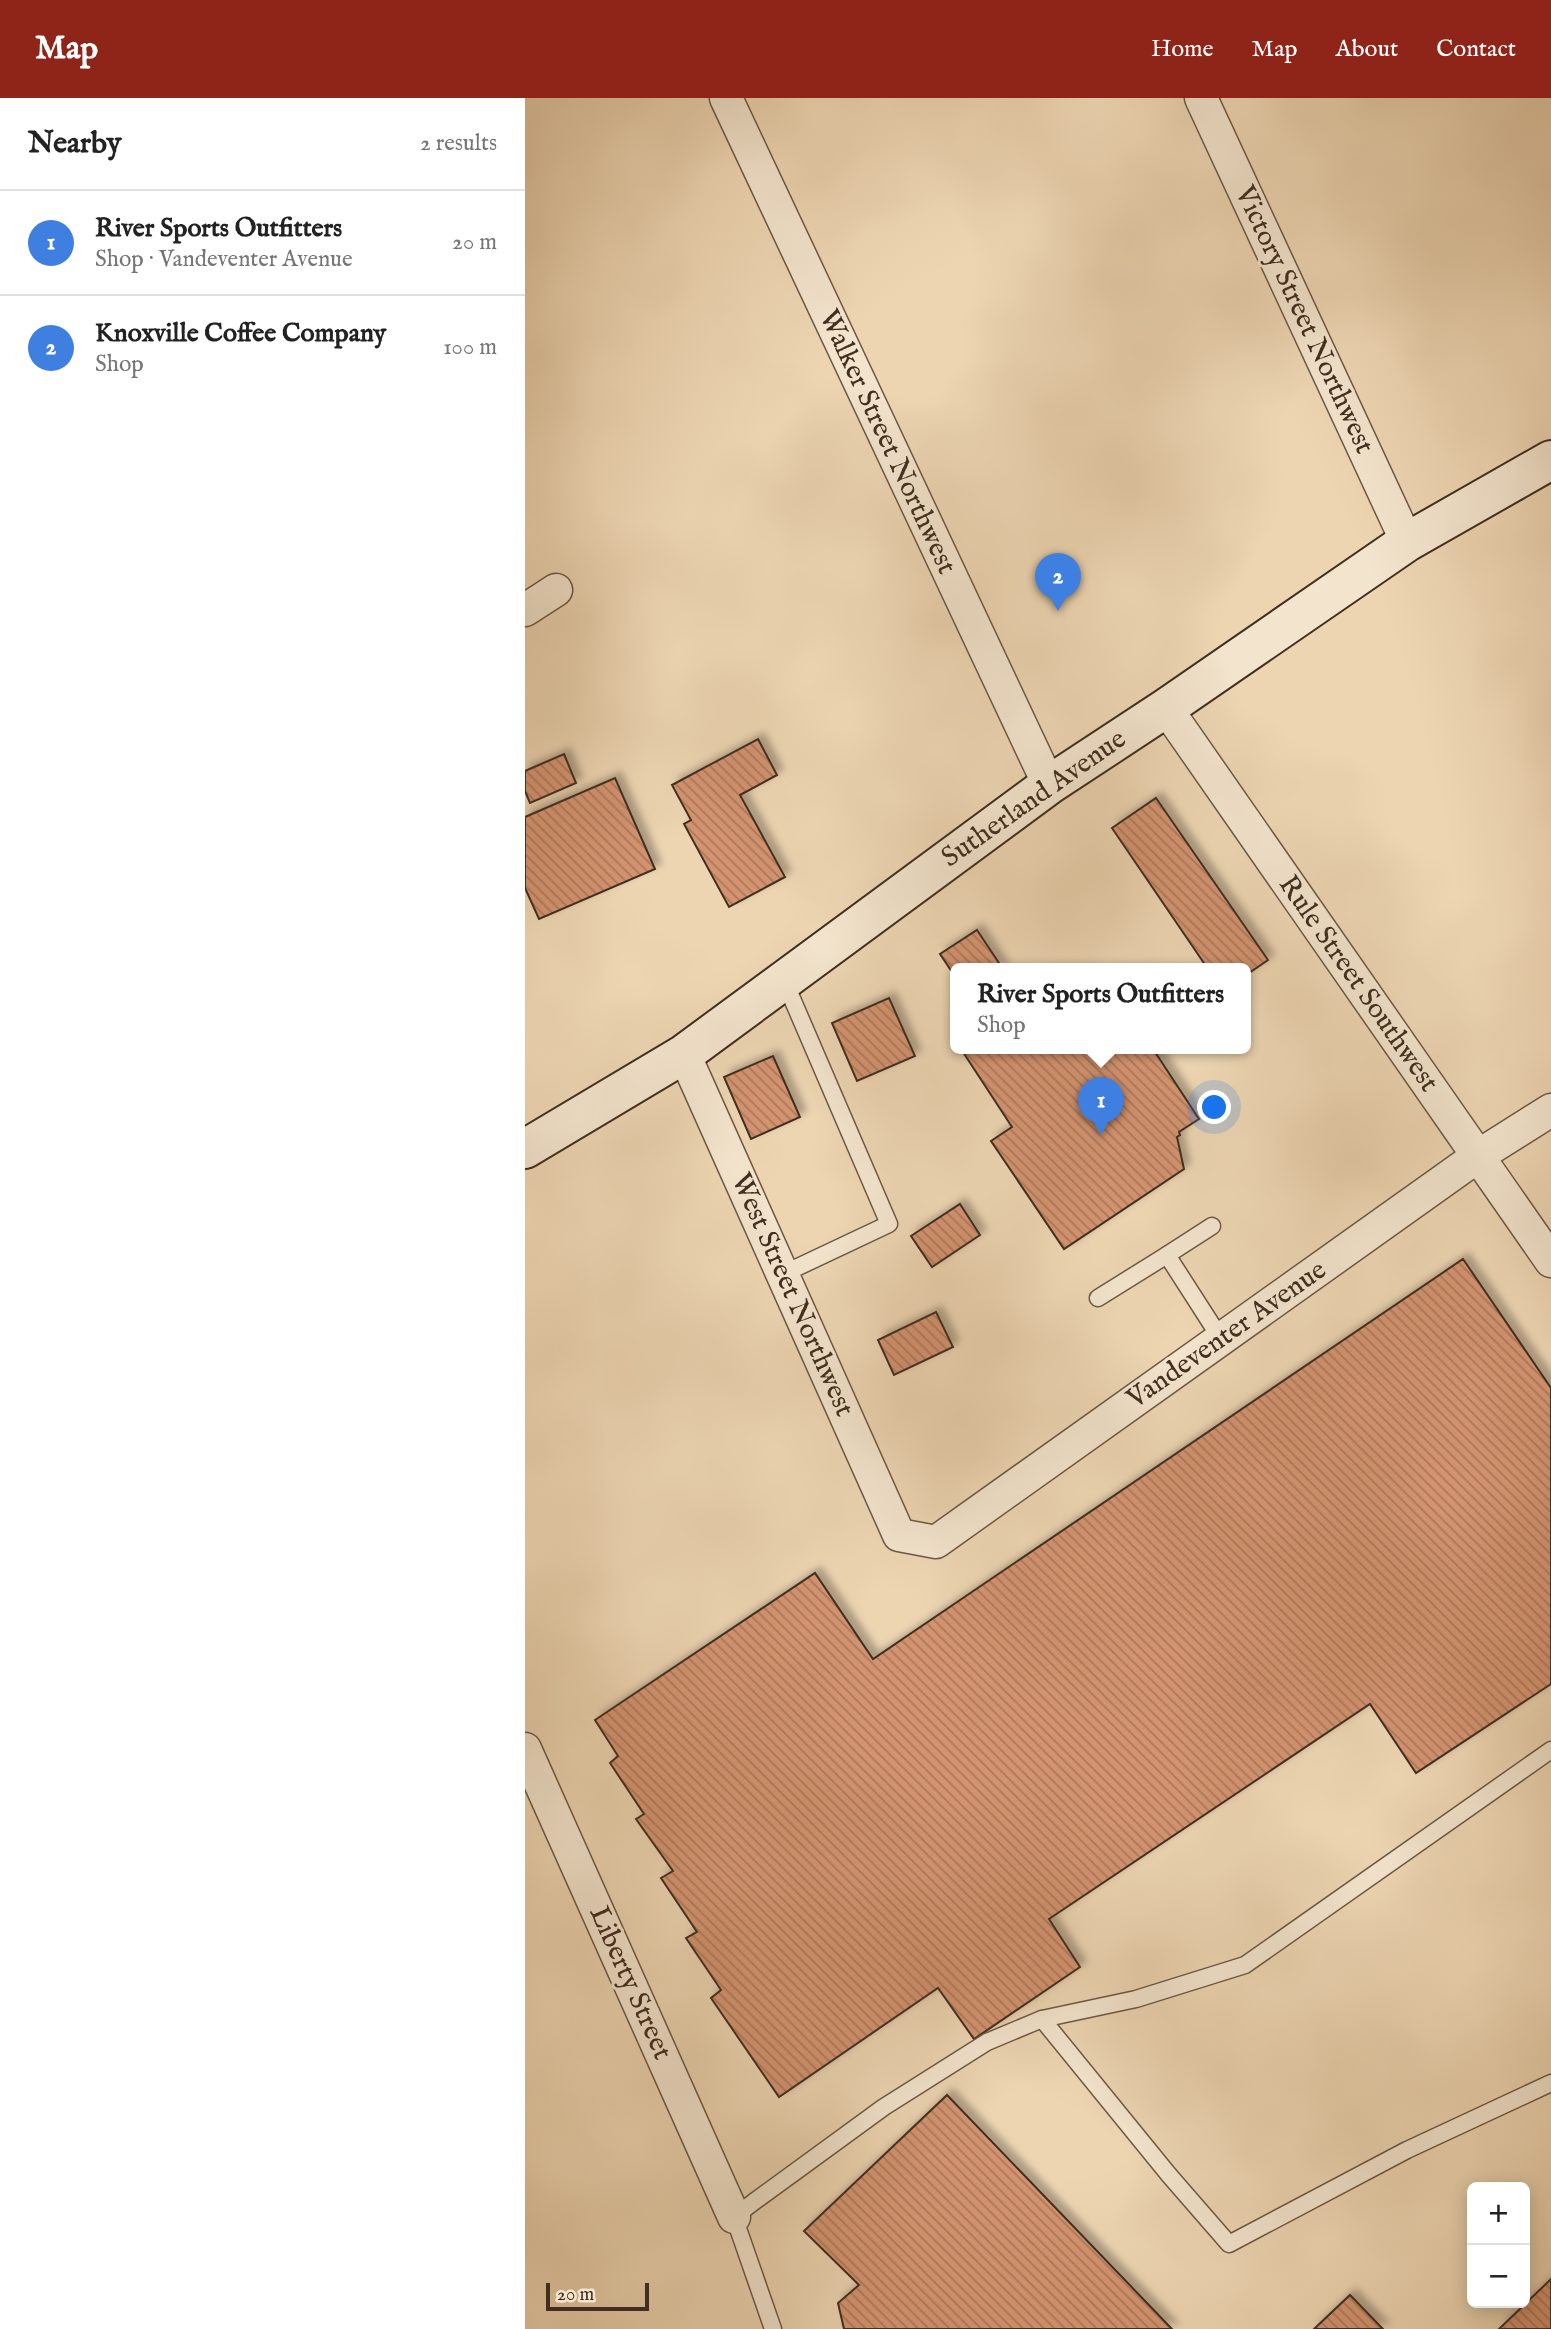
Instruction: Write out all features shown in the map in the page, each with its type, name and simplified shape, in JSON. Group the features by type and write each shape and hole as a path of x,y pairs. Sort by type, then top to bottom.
{"street":[{"name":"Walker Street Northwest","path":"726,98 1049,785"},
{"name":"Victory Street Northwest","path":"1201,98 1407,542"},
{"name":"Sutherland Avenue","path":"525,1149 684,1054 1049,785 1407,542 1551,460"},
{"path":"525,610 556,590"},
{"name":"Rule Street Southwest","path":"1166,708 1551,1261"},
{"name":"West Street Northwest","path":"684,1054 899,1535"},
{"name":"Vandeventer Avenue","path":"899,1535 936,1542 1478,1156 1551,1110"},
{"name":"Liberty Street","path":"525,1749 734,2217"}],"lane":[{"path":"783,1274 889,1224 784,980"},
{"path":"1098,1298 1212,1226"},
{"path":"1167,1255 1221,1339"},
{"path":"773,2329 734,2217 884,2107 987,2042 1042,2019 1136,1999 1245,1965 1551,1750"},
{"path":"1042,2019 1168,2175 1229,2244 1407,2150 1551,2082"}],"building":[{"path":"758,739 777,775 740,795 785,877 729,907 684,824 691,820 672,785"},
{"path":"564,754 576,783 530,803 525,791 525,771"},
{"path":"615,778 655,869 539,919 525,888 525,817"},
{"path":"1156,798 1268,960 1251,972 1251,963 1204,963 1112,828"},
{"path":"977,930 999,963 950,963 950,969 940,954"},
{"path":"889,998 915,1056 857,1081 832,1023"},
{"path":"964,1054 1156,1054 1199,1119 1179,1132 1177,1137 1184,1169 1064,1249 991,1141 1012,1127"},
{"path":"773,1056 800,1117 751,1139 724,1077"},
{"path":"960,1204 980,1235 932,1267 911,1236"},
{"path":"1463,1259 1551,1388 1551,1684 1416,1773 1370,1704 1049,1919 1080,1967 974,2039 938,1988 779,2097 711,1998 721,1990 686,1938 697,1932 661,1878 673,1871 636,1819 644,1814 610,1763 618,1756 595,1720 815,1573 873,1659"},
{"path":"936,1312 953,1347 894,1375 878,1340"},
{"path":"947,2095 1172,2329 844,2329 838,2303 859,2285 804,2231"},
{"path":"1551,2279 1551,2329 1499,2329 1521,2308 1530,2308 1530,2299"},
{"path":"1350,2295 1383,2329 1314,2329"}],"place":[{"name":"Knoxville Coffee Company","path":"1058,611"},
{"name":"River Sports Outfitters","path":"1101,1135"}]}
